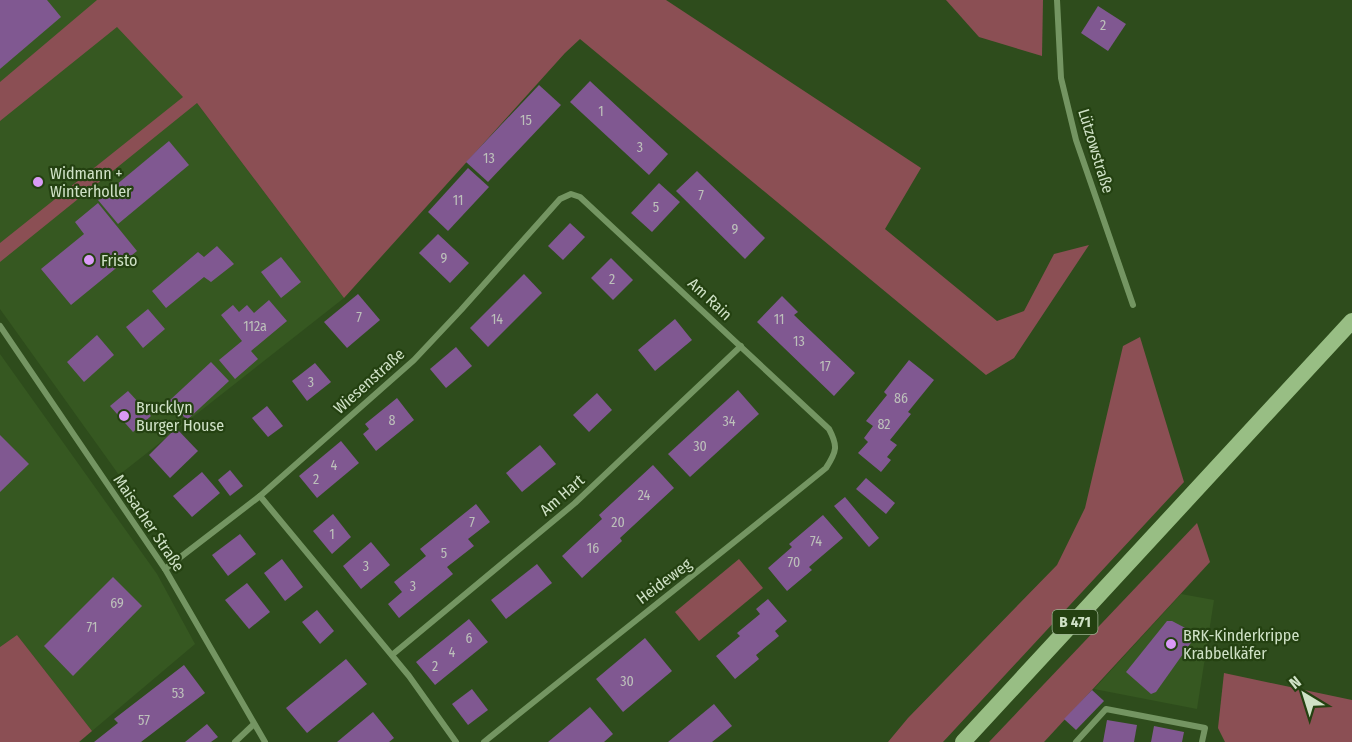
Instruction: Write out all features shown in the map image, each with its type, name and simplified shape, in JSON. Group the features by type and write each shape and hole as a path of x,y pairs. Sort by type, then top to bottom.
{"highway":[{"name":"B 471","path":"963,742 1352,321"}],"street":[{"name":"Lützowstraße","path":"1057,0 1061,78 1076,140 1132,305"},
{"name":"Am Rain","path":"571,194 580,197 829,429"},
{"name":"Wiesenstraße","path":"165,569 260,496 414,360 560,199 571,194"},
{"name":"Maisacher Straße","path":"0,326 165,569 265,742"},
{"name":"Am Hart","path":"392,655 575,503 741,346"},
{"name":"Heideweg","path":"484,742 826,468 834,456 836,442 829,429"},
{"path":"260,496 409,676 456,742"},
{"path":"1076,742 1106,709 1205,728 1202,742"},
{"path":"235,742 254,724"}],"shaded area":[{"path":"0,0 97,0 197,103 344,298 119,475 0,309"},
{"path":"97,0 666,0 921,168 885,229 997,321 1024,311 1054,254 1089,245 1014,358 986,375 580,39 344,298 197,103 0,262 0,243 183,97 117,27 0,121 0,82"},
{"path":"946,0 1043,0 1042,56 979,37"},
{"path":"1140,337 1184,482 943,742 888,742 908,718 1057,565 1085,508 1123,346"},
{"path":"0,354 157,574 195,644 92,731 17,635 0,647"},
{"path":"1197,523 1210,562 1044,742 989,742"},
{"path":"739,559 763,588 699,641 675,612"},
{"name":"BRK-Kinderkrippe Krabbelkäfer","path":"1181,594 1214,600 1197,709 1094,689"},
{"path":"17,635 92,731 79,742 0,742 0,647"},
{"path":"1224,673 1352,700 1352,742 1225,742 1218,728"}],"building":[{"path":"0,0 47,0 61,17 0,69"},
{"path":"1098,6 1126,24 1108,51 1081,33"},
{"path":"590,81 668,154 649,175 570,102"},
{"path":"539,85 561,105 488,182 466,162"},
{"path":"169,141 189,165 118,224 98,200"},
{"path":"468,168 489,187 448,231 428,212"},
{"path":"697,171 765,238 745,259 676,191"},
{"path":"659,183 680,202 652,232 631,213"},
{"name":"Fristo","path":"98,203 137,251 71,305 41,269 84,234 75,222"},
{"path":"570,223 585,237 563,260 548,246"},
{"path":"438,234 469,263 450,283 419,253"},
{"path":"217,246 234,264 211,282 204,277 166,308 152,291 198,252 204,257"},
{"path":"281,257 301,282 281,298 261,272"},
{"path":"611,258 633,280 613,300 591,278"},
{"path":"524,274 542,293 488,347 470,328"},
{"path":"358,294 380,320 347,348 324,322"},
{"path":"782,296 798,312 794,315 855,373 834,396 757,322"},
{"path":"269,300 287,321 251,351 258,359 235,379 219,360 242,341 221,315 233,305 239,312 247,305 254,313"},
{"path":"148,309 165,329 143,348 126,327"},
{"path":"675,319 692,340 655,371 638,350"},
{"path":"97,335 114,355 84,382 67,362"},
{"path":"456,347 472,366 446,388 430,369"},
{"path":"909,360 934,380 908,412 911,414 890,440 897,445 887,457 891,460 881,472 858,453 868,442 864,438 873,426 866,421 887,395 884,392"},
{"path":"211,362 229,381 187,420 169,401"},
{"path":"315,363 331,382 307,401 292,381"},
{"path":"738,390 759,414 690,477 668,454"},
{"path":"128,391 151,416 133,432 110,406"},
{"path":"597,393 612,410 589,432 573,415"},
{"path":"397,398 414,420 376,451 363,434 369,429 365,424"},
{"path":"267,406 283,426 268,437 252,418"},
{"path":"176,428 198,451 170,478 149,455"},
{"path":"0,435 29,464 0,492"},
{"path":"341,441 359,463 317,498 299,476"},
{"path":"540,445 556,464 522,492 506,473"},
{"path":"653,465 674,488 620,538 622,541 582,578 562,556 602,519 599,515"},
{"path":"230,470 243,486 230,496 218,480"},
{"path":"202,472 220,493 192,517 173,496"},
{"path":"866,478 895,503 886,514 856,489"},
{"path":"845,497 879,538 869,547 834,506"},
{"path":"476,504 490,522 468,539 474,546 447,567 453,574 399,618 388,604 402,592 394,582 426,556 420,549"},
{"path":"333,514 351,537 332,554 313,531"},
{"path":"823,515 843,538 809,567 812,570 787,591 768,568 792,547 789,544"},
{"path":"240,534 256,554 228,576 212,555"},
{"path":"371,542 390,565 361,589 343,566"},
{"path":"282,559 303,587 285,601 264,573"},
{"path":"537,564 552,583 506,619 491,600"},
{"path":"113,577 142,606 73,676 44,646"},
{"path":"247,583 270,612 249,629 225,600"},
{"path":"768,599 787,621 775,631 779,636 756,655 759,659 735,679 716,656 740,636 737,633 760,614 756,609"},
{"path":"317,610 334,631 320,644 302,622"},
{"path":"469,619 488,642 435,685 416,662"},
{"path":"1167,621 1172,621 1193,632 1195,637 1156,692 1151,694 1126,672"},
{"path":"645,638 672,671 623,712 596,679"},
{"path":"346,659 367,684 307,733 286,708"},
{"path":"184,665 205,693 141,742 94,742 118,723 114,719"},
{"path":"472,689 488,710 468,725 452,704"},
{"path":"1092,690 1104,701 1076,730 1064,719"},
{"path":"714,704 732,726 712,742 668,742"},
{"path":"590,707 613,734 604,742 548,742"},
{"path":"373,712 394,738 389,742 337,742"},
{"path":"1107,720 1137,725 1134,742 1103,742"},
{"path":"207,724 218,737 211,742 185,742"},
{"path":"1154,726 1184,732 1182,742 1151,742"}],"place":[{"name":"Widmann + Winterholler","path":"38,182"},
{"name":"Fristo","path":"89,260"},
{"name":"Brucklyn Burger House","path":"124,416"},
{"name":"BRK-Kinderkrippe Krabbelkäfer","path":"1171,644"}]}
